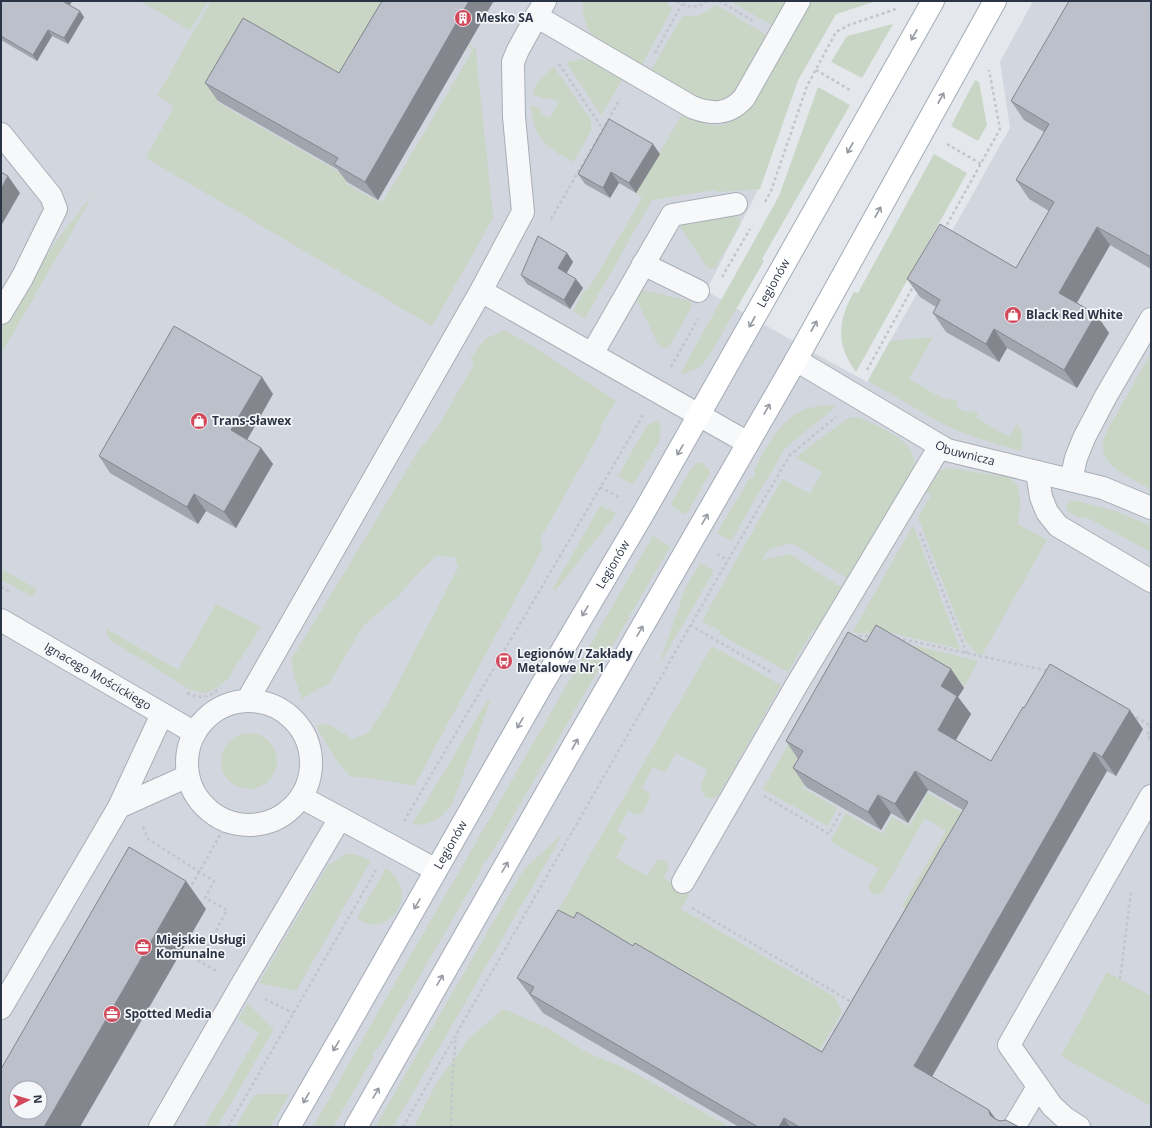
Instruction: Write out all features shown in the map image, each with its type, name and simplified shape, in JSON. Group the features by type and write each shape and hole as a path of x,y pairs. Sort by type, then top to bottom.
{"main road":[{"name":"Legionów","path":"289,1127 543,683 699,416 933,1"},
{"path":"356,1127 796,360 995,1"}],"street":[{"path":"247,701 481,291 523,212 514,117 513,68 515,55 541,9 637,76 692,107 712,113 730,109 738,105 744,98 798,1"},
{"path":"1,134 51,196 56,209 22,278 1,313"},
{"path":"592,354 672,215 736,204"},
{"path":"643,264 698,291"},
{"path":"481,291 748,443"},
{"path":"1071,480 1076,458 1084,438 1106,396 1151,319"},
{"name":"Obuwnicza","path":"796,360 947,450 1104,488 1151,508"},
{"path":"683,882 796,686 940,446"},
{"path":"1038,472 1041,498 1047,512 1058,526 1151,581"},
{"name":"Ignacego Mościckiego","path":"1,620 195,733"},
{"path":"247,701 267,704 284,712 301,730 310,751 310,775 301,797 289,811 274,820 255,825 237,825 220,819 205,808 194,793 188,776 188,754 195,733 204,720 217,710 232,704 247,701"},
{"path":"1,1008 126,804 162,714"},
{"path":"126,804 188,776"},
{"path":"1079,1127 1065,1118 1054,1120 1052,1106 1034,1078 1009,1045 1151,796"},
{"path":"301,797 436,870"},
{"path":"160,1127 340,818"},
{"path":"1014,1127 1038,1086"}],"path":[{"path":"677,1 685,6 695,7 707,1"},
{"path":"719,1 779,36"},
{"path":"550,221 603,129 682,4"},
{"path":"849,25 889,12"},
{"path":"559,64 603,129"},
{"path":"816,70 854,92"},
{"path":"943,233 1000,129 990,77"},
{"path":"943,142 981,164"},
{"path":"866,371 916,281"},
{"path":"404,821 646,409"},
{"path":"403,1127 690,625 790,455 838,415"},
{"path":"600,487 624,501"},
{"path":"919,530 967,654"},
{"path":"690,625 796,686"},
{"path":"852,636 875,636"},
{"path":"890,637 1050,672"},
{"path":"183,691 199,697 209,696 223,687"},
{"path":"1125,711 1151,726 1146,736 1151,739"},
{"path":"762,795 829,834 841,812"},
{"path":"126,804 148,839 214,881 205,898 227,910 200,961"},
{"path":"189,891 228,821"},
{"path":"1114,861 1133,874 1120,979"},
{"path":"228,1127 379,864"},
{"path":"688,906 854,1003"},
{"path":"182,951 241,986"},
{"path":"451,1127 452,1081 456,1033"}],"shaded area":[{"path":"1,1 876,1 836,14 798,80 757,192 706,291 867,382 1010,128 1000,62 1033,1 1151,1 1151,1127 1,1127"}],"green space":[{"path":"140,1 208,1 190,30"},
{"path":"211,1 387,1 337,86 256,34 217,102 348,177 345,183 377,201 379,199 383,202 473,50 468,46 469,45 477,49 476,54 493,216 432,326 146,158 174,106 157,96"},
{"path":"583,1 666,1 672,9 640,68 593,37 585,20"},
{"path":"730,1 787,1 773,26"},
{"path":"808,1 876,1 836,14 798,80 760,189 716,192 715,190 652,200 585,318 573,311 585,289 588,290 642,198 636,193 683,113 706,124 718,126 724,125 740,116 745,111"},
{"path":"715,4 768,36 735,92 721,100 708,101 694,96 649,73 683,15 692,16 705,13"},
{"path":"893,24 862,78 831,62 847,36"},
{"path":"581,59 593,61 623,78 601,115 566,62"},
{"path":"554,67 591,120 591,131 573,162 548,146 538,134 533,117 531,105 540,109 541,114 550,118 559,102 550,98 545,99 532,94 540,79"},
{"path":"975,80 979,82 987,125 978,141 951,126"},
{"path":"818,87 850,105 762,259 764,261 709,356 703,364 696,369 680,374 779,196"},
{"path":"934,154 967,173 856,372 849,362 842,342 842,322 845,312 854,292 858,293"},
{"path":"94,193 1,354 1,328 57,240"},
{"path":"736,216 740,219 740,224 716,267 709,269 681,228 680,223 684,219"},
{"path":"642,290 687,300 690,301 692,305 669,346 666,348 663,348 658,344 636,299 636,295"},
{"path":"505,330 534,347 616,401 600,427 602,429 540,539 543,548 414,786 384,780 350,776 336,760 316,726 328,724 353,739 368,733 387,704 458,568 455,557 436,556 421,570 398,596 363,626 329,683 302,699 295,680 291,660 417,453 439,425 475,362 470,359 485,339"},
{"path":"933,337 909,379 947,401 949,398 958,402 956,407 968,413 970,410 978,414 977,418 1009,437 1017,424 1021,431 1022,437 1021,451 956,430 868,381 890,341"},
{"path":"1151,353 1151,489 1133,480 1115,468 1108,461 1104,453 1103,444 1106,433"},
{"path":"830,405 835,406 831,411 785,448 731,541 717,533 749,479 753,478 756,474 754,470 773,437 784,423 803,410"},
{"path":"855,417 868,421 885,430 907,445 913,455 914,471 853,582 792,543 767,550 762,560 790,554 847,591 831,620 813,630 788,672 719,634 720,631 702,621 782,479 810,494 822,472 796,457 848,418"},
{"path":"659,420 661,432 659,442 633,485 618,476 647,425"},
{"path":"698,463 702,463 708,468 710,473 686,515 670,505 692,467"},
{"path":"950,468 1007,477 1015,482 1020,497 1018,524 1047,540 982,655 978,654 966,642 918,517 931,495 925,491 931,478 939,471"},
{"path":"1073,500 1115,511 1151,526 1151,552 1088,518 1080,518 1072,514 1066,507 1068,502"},
{"path":"601,505 616,514 556,590 553,588"},
{"path":"913,525 960,649 892,633 852,633"},
{"path":"653,536 670,547 488,859 482,864 482,868 378,1049 372,1054 373,1058 333,1127 313,1127 408,960"},
{"path":"700,563 714,571 659,665 685,589"},
{"path":"1,569 37,589 32,597 1,579"},
{"path":"216,604 261,627 227,680 212,691 203,693 189,689 110,640 105,628 178,670"},
{"path":"888,639 978,661 965,685 887,640 878,658 848,640"},
{"path":"712,646 781,685 720,793 715,798 707,798 701,788 701,784 708,770 676,753 665,772 653,767 642,788 650,794 646,807 643,812 639,814 635,814 629,810 617,831 625,836 626,839 616,858 647,876 657,861 667,861 668,868 663,878 689,893 681,909 835,997 842,1012 818,1053 558,910"},
{"path":"488,700 490,701 453,802 436,820 419,825 412,824"},
{"path":"810,706 823,713 795,761 812,771 803,788 837,808 828,826 763,789"},
{"path":"243,733 255,733 265,737 273,745 277,755 277,767 273,777 265,785 255,789 243,789 233,785 225,777 221,767 221,755 225,745 233,737"},
{"path":"928,793 979,822 911,912 902,906 946,831 925,818 883,891 876,894 870,891 869,885 879,869 830,841 846,813 882,834 892,817 909,826"},
{"path":"562,835 393,1127 375,1127 524,869"},
{"path":"345,854 354,854 371,860 296,991 259,983 327,867"},
{"path":"386,868 397,879 401,890 401,902 396,912 388,920 379,924 368,924 357,918"},
{"path":"1107,972 1151,996 1151,1106 1061,1056"},
{"path":"248,1003 274,1029 217,1127 204,1127 259,1033 238,1020"},
{"path":"503,1009 546,1027 586,1052 633,1072 729,1127 414,1127 436,1084 468,1040"},
{"path":"289,1094 270,1127 235,1127 254,1095"}],"building":[{"path":"1,1 65,1 64,2 80,11 64,38 48,30 33,55 1,36"},
{"path":"382,1 469,1 365,182 334,164 338,158 205,83 243,18 339,73"},
{"path":"1069,1 1151,1 1151,257 1097,227 1059,293 1096,314 1064,370 994,329 986,344 933,313 940,300 907,279 940,224 1016,268 1054,202 1016,180 1049,124 1011,101"},
{"path":"609,119 653,144 629,183 611,172 603,188 578,174"},
{"path":"1,172 8,176 1,189"},
{"path":"538,236 567,253 558,268 576,279 564,300 521,275"},
{"name":"Trans-Sławex","path":"174,326 262,377 231,430 261,448 224,512 194,494 187,507 99,456"},
{"path":"876,625 951,669 941,686 957,696 938,730 991,761 1050,664 1130,710 1102,757 1094,752 914,1066 989,1110 990,1115 995,1119 1000,1121 1006,1120 1019,1127 799,1127 784,1118 779,1127 758,1127 530,994 534,987 517,978 558,910 574,918 577,912 633,946 635,943 822,1052 968,802 915,771 895,804 878,795 868,812 793,768 803,751 786,741 848,632 866,642"},
{"path":"129,847 186,881 44,1127 1,1127 1,1069"}],"place":[{"name":"Mesko SA","path":"463,18"},
{"name":"Black Red White","path":"1013,315"},
{"name":"Trans-Sławex","path":"199,421"},
{"name":"Legionów / Zakłady Metalowe Nr 1","path":"504,661"},
{"name":"Miejskie Usługi Komunalne","path":"143,947"},
{"name":"Spotted Media","path":"112,1014"}]}
